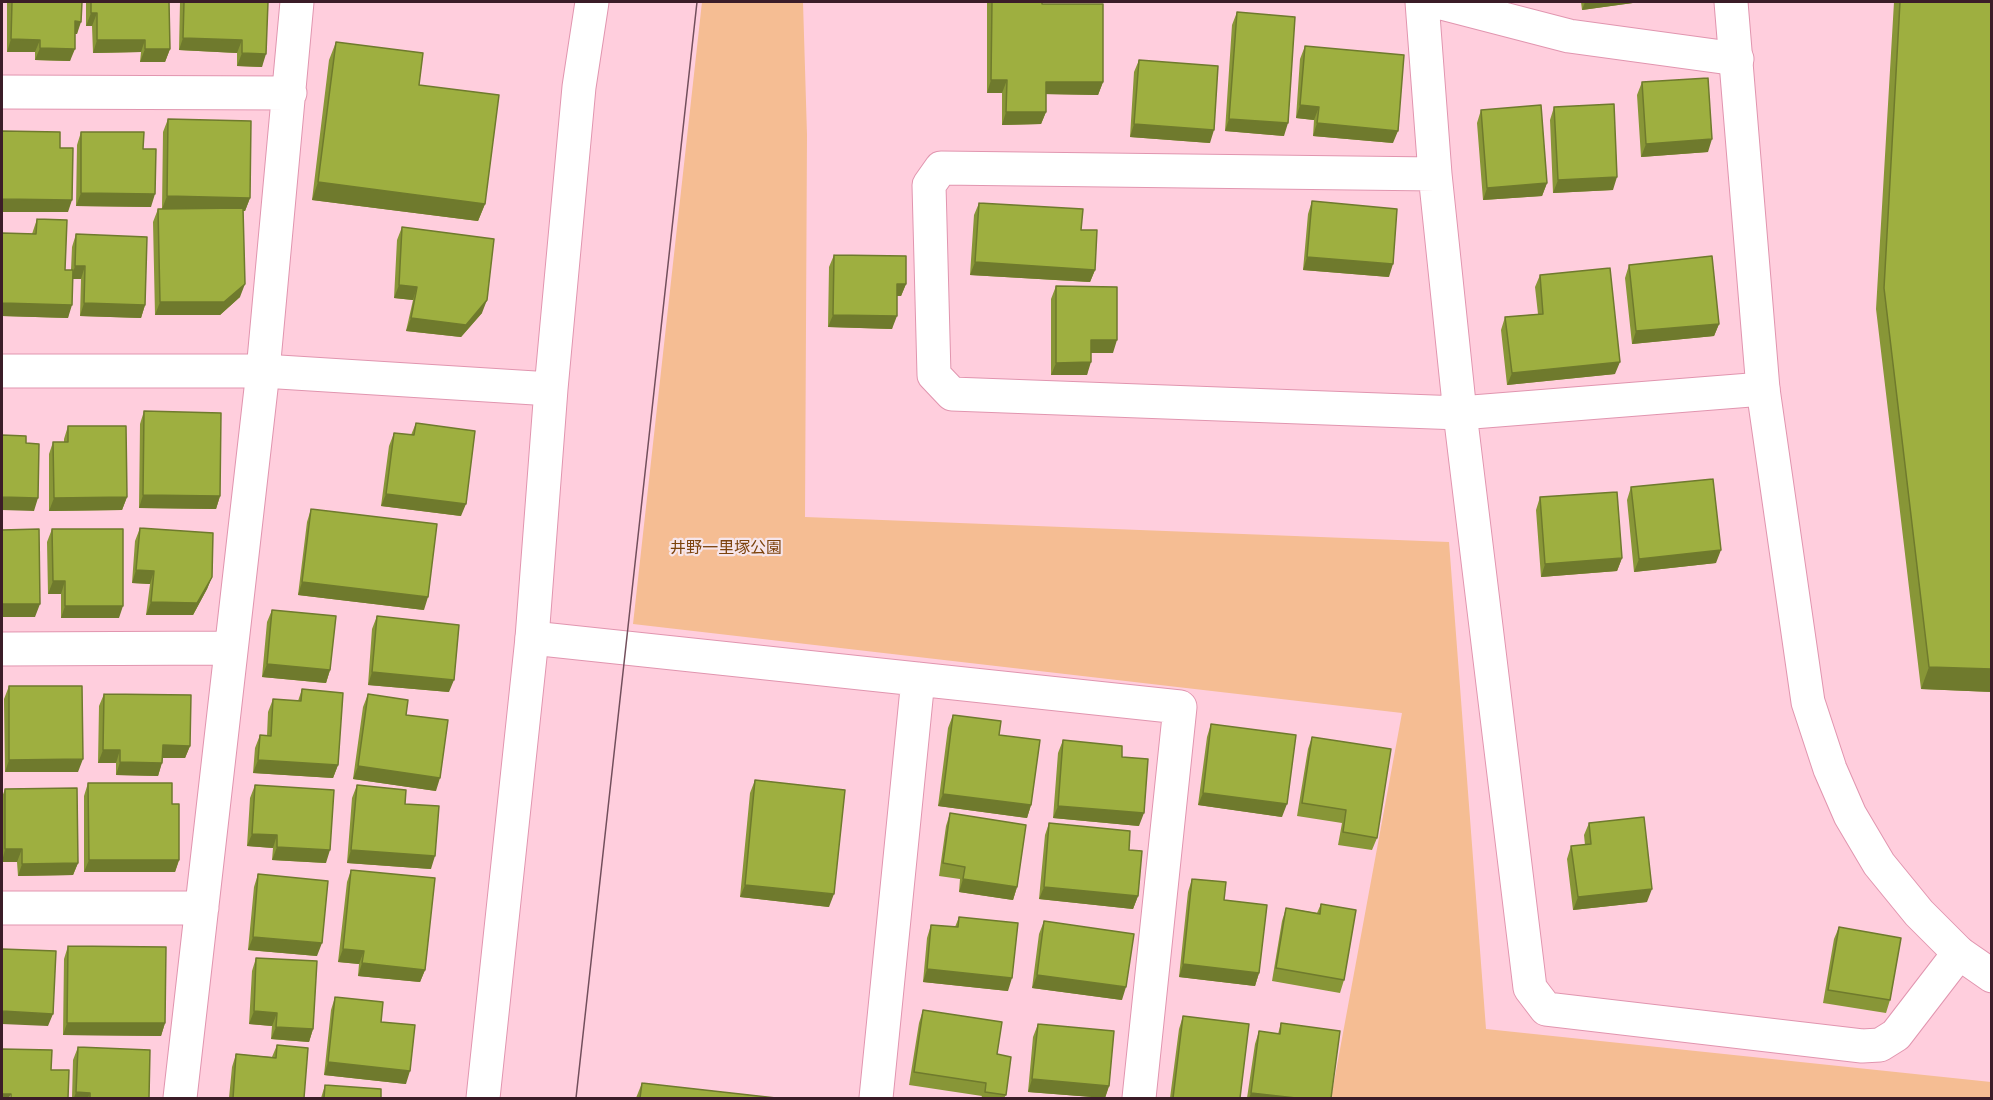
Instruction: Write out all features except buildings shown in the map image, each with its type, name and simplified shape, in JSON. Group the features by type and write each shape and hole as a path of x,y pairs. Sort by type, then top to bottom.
{"street":[{"path":"180,1098 263,371 297,2"},
{"path":"483,1098 532,638 579,87 592,2"},
{"path":"1422,2 1435,174 1460,413 1530,988 1546,1009 1862,1046 1880,1045 1896,1035 1959,953"},
{"path":"1438,2 1569,36 1737,58"},
{"path":"1731,2 1763,389 1808,702 1830,769 1850,815 1880,864 1919,914 1959,953 1992,976"},
{"path":"2,92 290,93"},
{"path":"1435,174 941,168 929,185 934,375 952,394 1460,413 1763,389"},
{"path":"2,371 263,371 552,390"},
{"path":"532,638 1180,707 1139,1098"},
{"path":"2,649 231,648"},
{"path":"876,1098 918,679"},
{"path":"2,908 202,908"}],"green space":[{"name":"井野一里塚公園","path":"702,2 803,2 807,135 805,517 1449,542 1486,1029 1991,1082 1991,1098 1331,1098 1402,713 633,624"}],"tram line":[{"path":"576,1098 697,2"}]}
